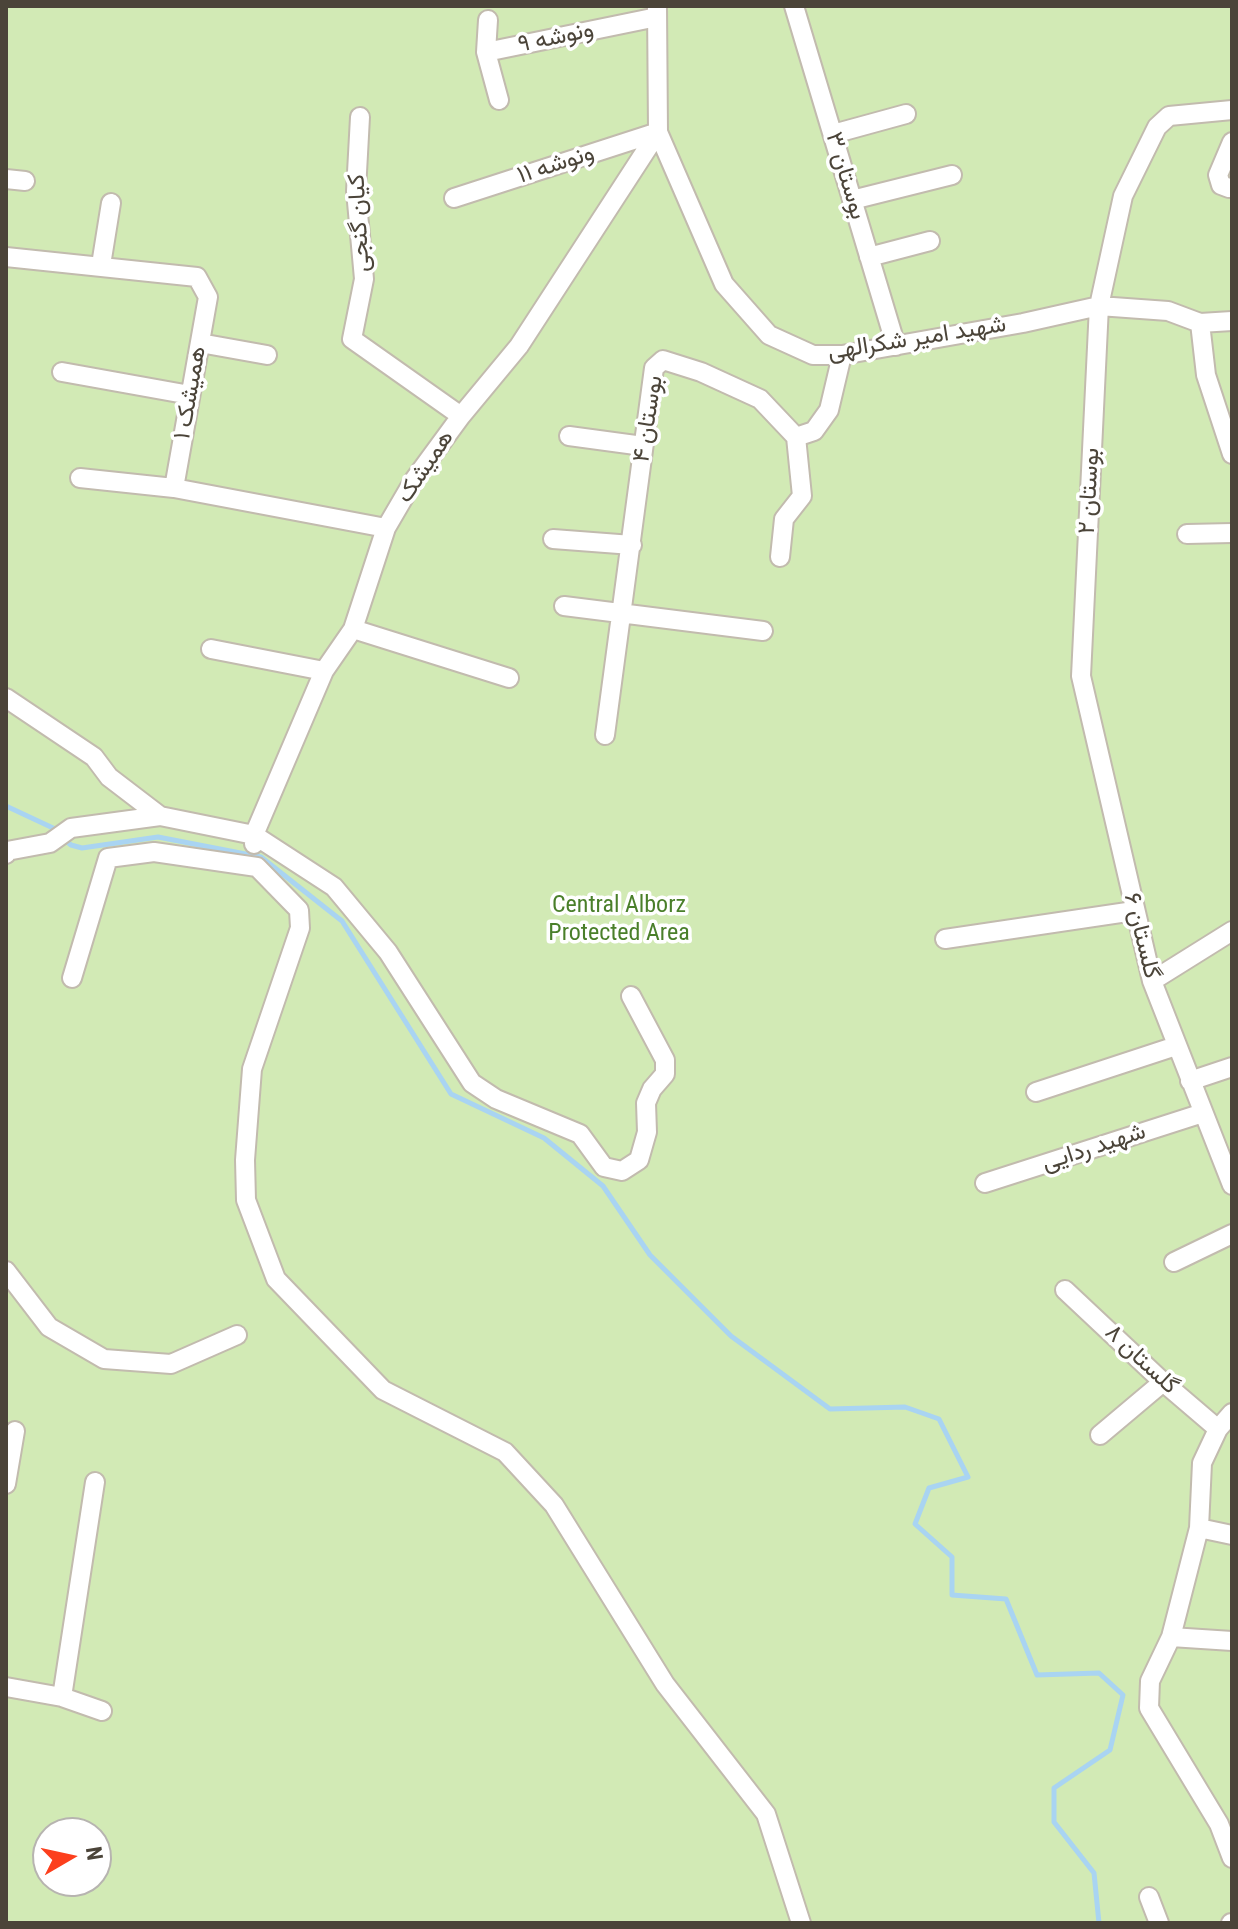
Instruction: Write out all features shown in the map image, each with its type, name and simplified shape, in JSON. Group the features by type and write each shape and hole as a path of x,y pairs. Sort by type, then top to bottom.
{"street":[{"name":"بوستان ۳","path":"794,6 896,346"},
{"name":"ونوشه ۹","path":"488,20 486,52 657,11"},
{"name":"شهید امیر شکرالهی","path":"657,11 658,132 724,284 769,335 813,355 842,355 1023,323 1099,306 1168,311 1200,323 1232,321"},
{"path":"486,52 499,100"},
{"name":"بوستان ۲","path":"1081,676 1099,306 1123,196 1157,127 1169,116 1232,110"},
{"path":"833,134 906,114"},
{"name":"کیان گنجی","path":"360,117 356,191 364,279 352,339 461,416"},
{"name":"ونوشه ۱۱","path":"454,198 658,132"},
{"name":"همیشک","path":"254,840 324,671 353,629 386,528 414,480 461,416 519,346 658,132"},
{"path":"1229,188 1221,185 1218,175 1232,142"},
{"path":"852,200 952,175"},
{"path":"101,265 111,203"},
{"path":"869,257 930,241"},
{"name":"همیشک ۱","path":"6,257 197,277 208,297 174,488"},
{"path":"1200,323 1206,375 1232,454"},
{"path":"200,343 267,355"},
{"path":"780,557 784,519 802,496 796,437 814,431 829,410 842,355"},
{"name":"بوستان ۴","path":"605,735 654,368 663,360 701,372 760,399 796,437"},
{"path":"62,372 190,395"},
{"path":"569,436 643,446"},
{"path":"80,478 174,488 386,528"},
{"path":"1187,534 1232,533"},
{"path":"553,539 632,545"},
{"path":"564,606 763,631"},
{"path":"353,629 509,678"},
{"path":"211,649 324,671"},
{"name":"گلستان ۶","path":"1081,676 1152,981 1203,1113 1224,1145 1232,1185"},
{"path":"6,698 94,757 109,777 160,816"},
{"path":"6,854 7,851 50,843 71,828 160,816 254,840 334,887 388,952 472,1083 496,1099 580,1134 604,1167 622,1171 639,1160 647,1132 646,1103 652,1089 665,1074 665,1060 631,996"},
{"path":"254,840 257,867"},
{"path":"72,978 108,858 154,852 257,867 299,910 300,928 252,1069 245,1160 246,1200 276,1279 383,1390 505,1452 554,1505 665,1684 766,1814 801,1923"},
{"path":"945,939 1134,911"},
{"path":"1152,981 1232,931"},
{"path":"1036,1092 1176,1046"},
{"path":"1190,1081 1232,1067"},
{"name":"شهید ردایی","path":"985,1183 1203,1113"},
{"path":"1174,1262 1232,1234"},
{"path":"6,1271 49,1327 104,1359 171,1364 237,1335"},
{"name":"گلستان ۸","path":"1065,1290 1218,1429"},
{"path":"1100,1435 1163,1382"},
{"path":"1232,1413 1218,1429 1202,1463 1199,1528 1171,1637 1150,1681 1149,1708 1226,1822 1232,1858"},
{"path":"6,1484 15,1431"},
{"path":"62,1697 95,1482"},
{"path":"1199,1528 1232,1535"},
{"path":"1171,1637 1232,1641"},
{"path":"6,1687 62,1697 102,1711"},
{"path":"1149,1897 1159,1923"}],"green space":[{"name":"Central Alborz Protected Area","path":"6,6 1232,6 1232,1923 6,1923"}],"waterway":[{"path":"6,806 58,832"},
{"path":"65,840 82,848 158,837 261,857 342,921 451,1094 544,1138 603,1186 650,1255 731,1336 830,1409 905,1407 939,1419 968,1477 929,1488 915,1524 952,1557 952,1595 1006,1599 1037,1675 1099,1673 1123,1695 1110,1750 1054,1788 1054,1822 1094,1873 1099,1923"}]}
